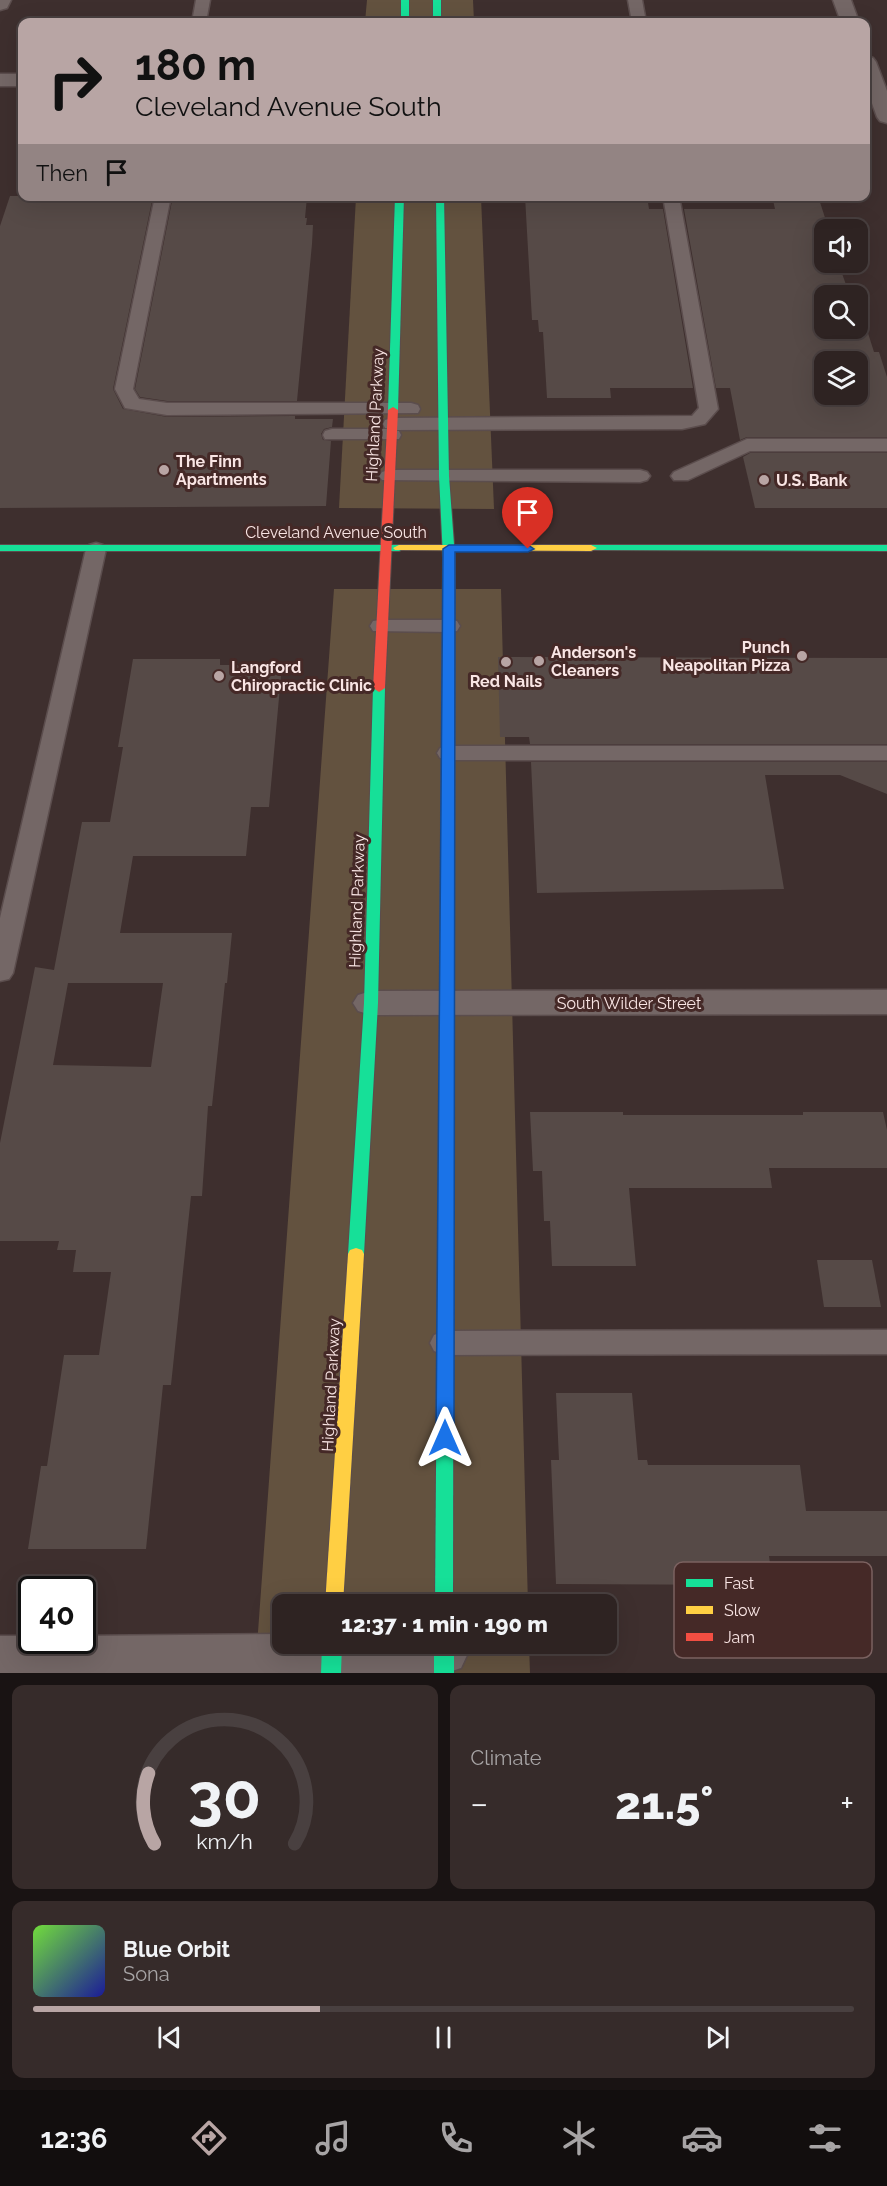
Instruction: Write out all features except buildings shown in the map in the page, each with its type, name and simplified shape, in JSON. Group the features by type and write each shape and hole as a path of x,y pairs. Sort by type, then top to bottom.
{"street":[{"path":"405,0 405,18"},
{"path":"437,0 437,18"},
{"path":"842,0 849,18"},
{"path":"873,75 887,117"},
{"path":"0,80 18,80"},
{"name":"Highland Parkway","path":"335,1594 371,1003 381,626 392,423 400,201"},
{"path":"440,201 444,476 449,549 444,1594"},
{"name":"Cleveland Avenue South","path":"0,548 887,548"},
{"name":"South Wilder Street","path":"371,1003 887,1002"},
{"path":"0,1657 444,1657"}],"lane":[{"path":"200,18 204,0"},
{"path":"635,0 638,18"},
{"path":"162,201 124,389 132,404 166,409 392,423"},
{"path":"332,435 443,416 682,423 698,420 709,409 672,201"},
{"path":"681,476 747,446 887,445"},
{"path":"389,476 640,476"},
{"path":"0,973 96,549"},
{"path":"381,626 449,626"},
{"path":"448,753 887,753"},
{"path":"445,1343 887,1342"}],"shaded area":[{"path":"367,0 473,0 474,18 365,18"},
{"path":"356,201 481,201 494,509 339,508"},
{"path":"334,589 501,589 528,1594 272,1594 272,1654 529,1654 530,1673 255,1673"}],"traffic: fast":[{"path":"405,0 405,18"},
{"path":"437,0 437,18"},
{"path":"393,410 400,201"},
{"path":"440,201 444,476 449,558"},
{"path":"0,548 399,548"},
{"path":"591,548 887,548"},
{"path":"356,1254 371,1003 379,688"},
{"path":"444,1594 447,939"},
{"path":"331,1673 332,1654"},
{"path":"444,1654 444,1673"}],"traffic: slow":[{"path":"399,548 591,548"},
{"path":"447,939 449,558"},
{"path":"335,1594 356,1254"}],"traffic: jam":[{"path":"379,688 393,410"}],"place":[{"name":"The Finn Apartments","path":"164,470"},
{"name":"U.S. Bank","path":"764,480"},
{"name":"Punch Neapolitan Pizza","path":"802,656"},
{"name":"Anderson's Cleaners","path":"539,661"},
{"name":"Red Nails","path":"506,662"},
{"name":"Langford Chiropractic Clinic","path":"219,676"}],"route":[{"path":"445,1438 449,549 528,549"}]}
